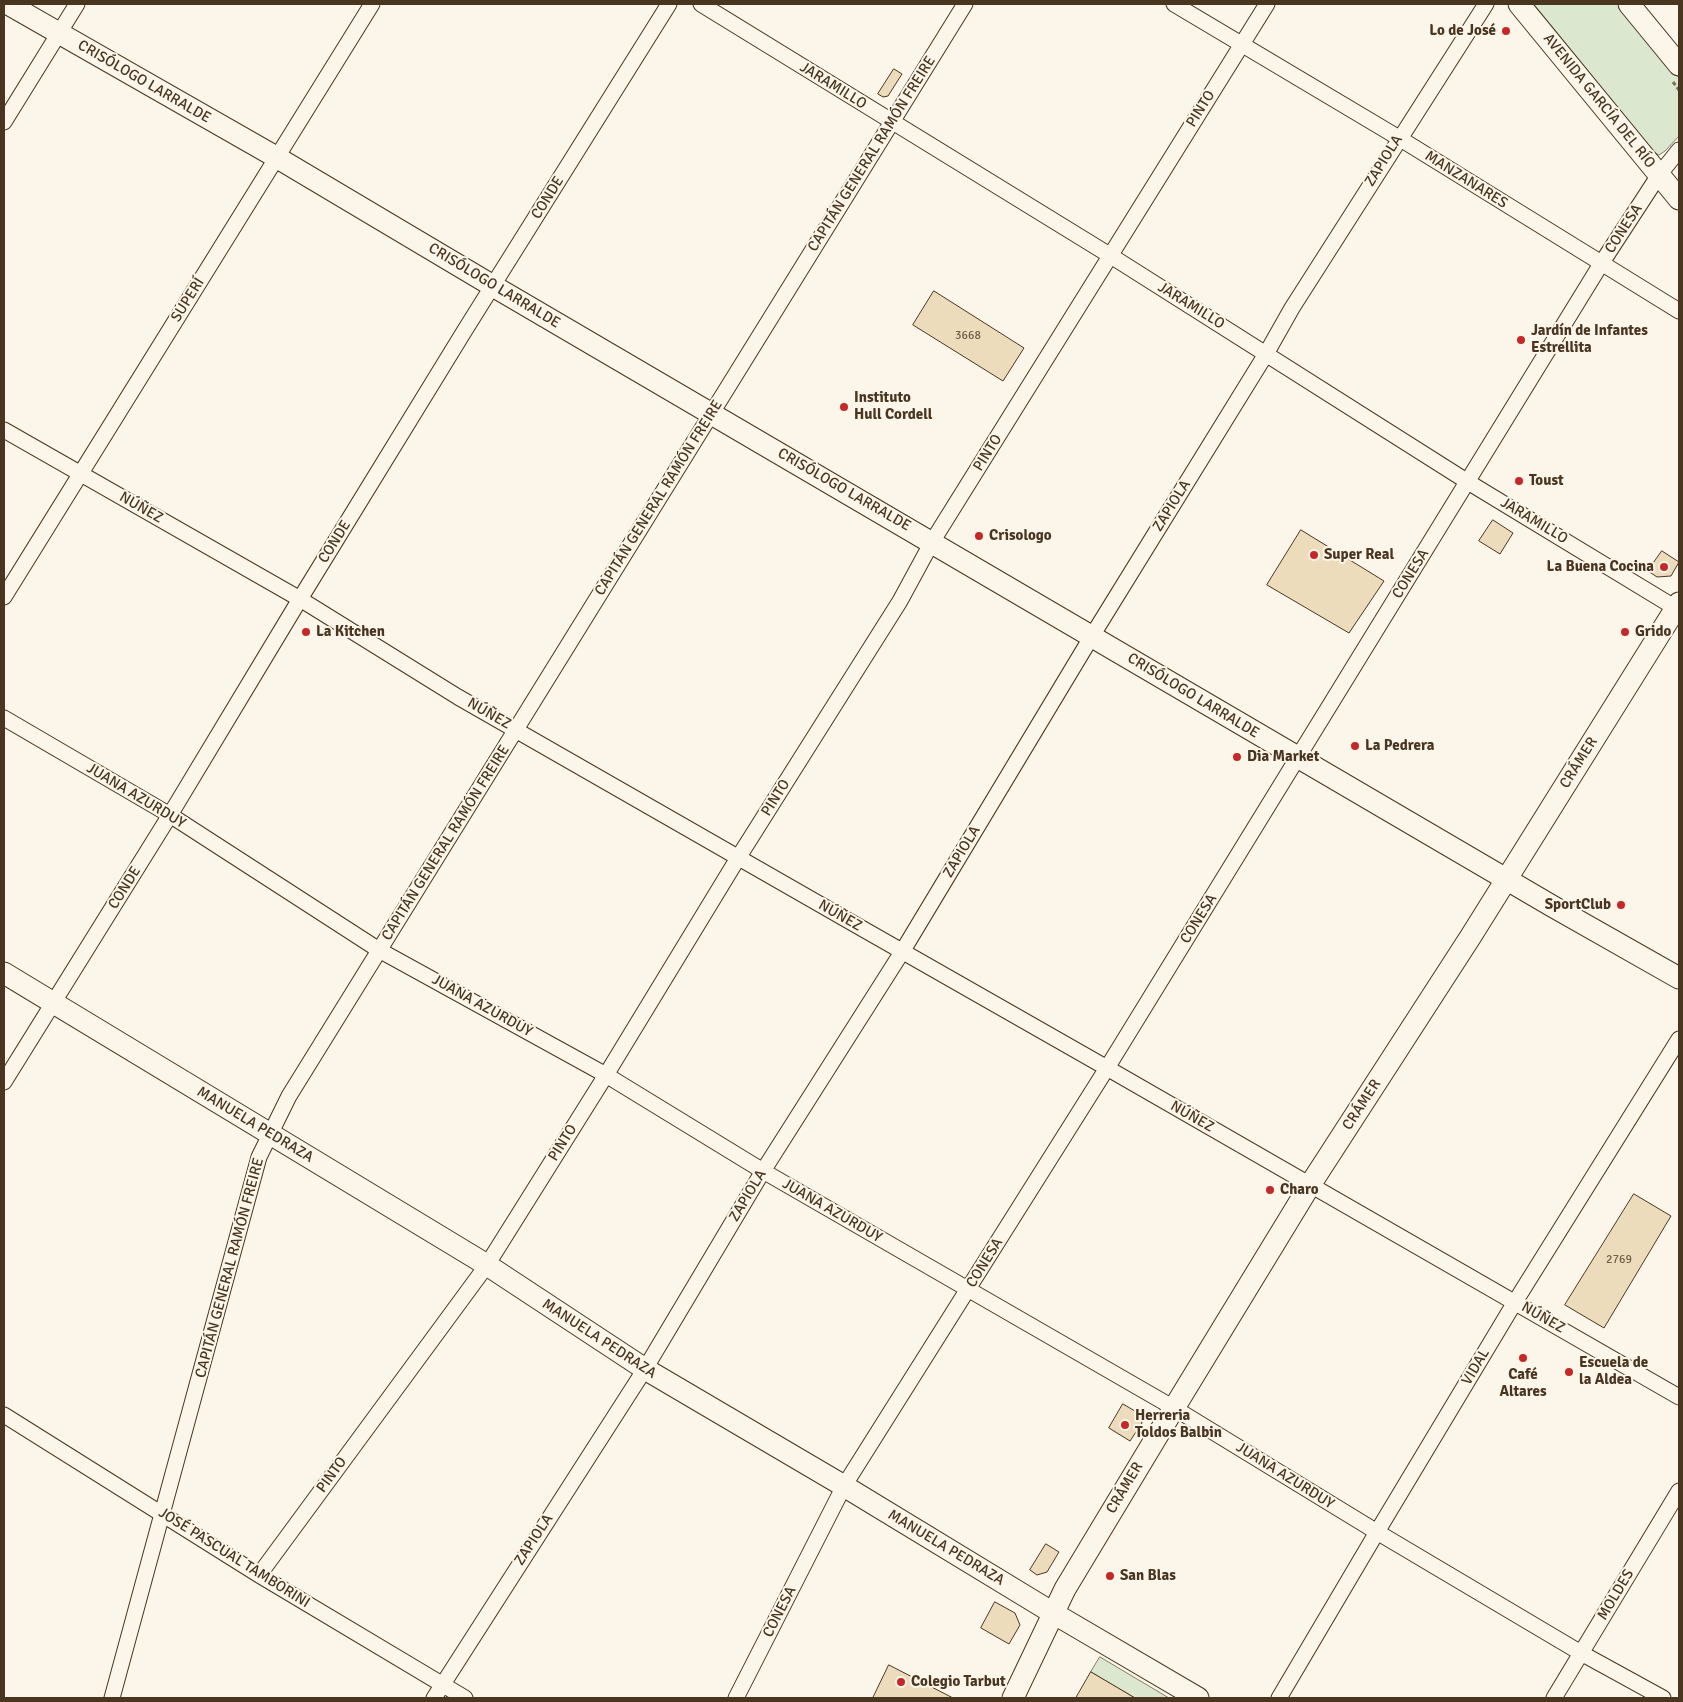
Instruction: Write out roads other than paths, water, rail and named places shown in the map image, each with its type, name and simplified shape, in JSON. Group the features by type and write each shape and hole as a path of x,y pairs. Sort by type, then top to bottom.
{"street":[{"name":"CRISÓLOGO LARRALDE","path":"8,4 276,157 1299,758 1679,978"},
{"path":"4,122 77,4"},
{"name":"SUPERÍ","path":"4,597 372,4"},
{"name":"CONDE","path":"4,1082 170,815 300,599 493,286 669,4"},
{"name":"JARAMILLO","path":"701,4 1111,256 1468,482 1678,607"},
{"name":"CAPITÁN GENERAL RAMÓN FREIRE","path":"112,1698 259,1157 289,1096 965,4"},
{"name":"MANZANARES","path":"1174,4 1399,138 1679,311"},
{"name":"PINTO","path":"259,1575 487,1265 606,1075 738,858 900,601 932,542 1267,4"},
{"name":"ZAPIOLA","path":"434,1698 644,1369 763,1171 902,952 1092,636 1266,354 1292,308 1486,4"},
{"name":"AVENIDA GARCÍA DEL RÍO","path":"1519,4 1679,199"},
{"path":"1629,4 1679,65"},
{"name":"CONESA","path":"736,1698 844,1486 1107,1068 1601,264 1659,175 1679,150"},
{"name":"NÚÑEZ","path":"4,430 300,599 458,697 1679,1397"},
{"name":"CRÁMER","path":"1013,1698 1080,1562 1310,1185 1678,607"},
{"name":"JUANA AZURDUY","path":"4,718 170,815 379,950 606,1075 763,1171 1174,1408 1377,1532 1581,1653 1664,1698"},
{"name":"MANUELA PEDRAZA","path":"4,973 487,1265 644,1369 844,1486 1053,1614 1198,1698"},
{"name":"VIDAL","path":"1279,1698 1515,1302 1679,1039"},
{"name":"JOSÉ PASCUAL TAMBORINI","path":"5,1419 163,1514 259,1575 465,1698"},
{"name":"MOLDES","path":"1554,1698 1679,1491"}],"place":[{"name":"Lo de José","path":"1506,31"},
{"name":"Jardín de Infantes Estrellita","path":"1521,340"},
{"name":"Instituto Hull Cordell","path":"844,407"},
{"name":"Toust","path":"1519,481"},
{"name":"Crisologo","path":"979,536"},
{"name":"Super Real","path":"1314,555"},
{"name":"La Buena Cocina","path":"1664,567"},
{"name":"La Kitchen","path":"306,632"},
{"name":"Grido","path":"1625,632"},
{"name":"La Pedrera","path":"1355,746"},
{"name":"Dia Market","path":"1237,757"},
{"name":"SportClub","path":"1621,905"},
{"name":"Charo","path":"1270,1190"},
{"name":"Café Altares","path":"1523,1358"},
{"name":"Escuela de la Aldea","path":"1569,1372"},
{"name":"Herreria Toldos Balbin","path":"1125,1425"},
{"name":"San Blas","path":"1110,1576"},
{"name":"Colegio Tarbut","path":"901,1682"}]}
